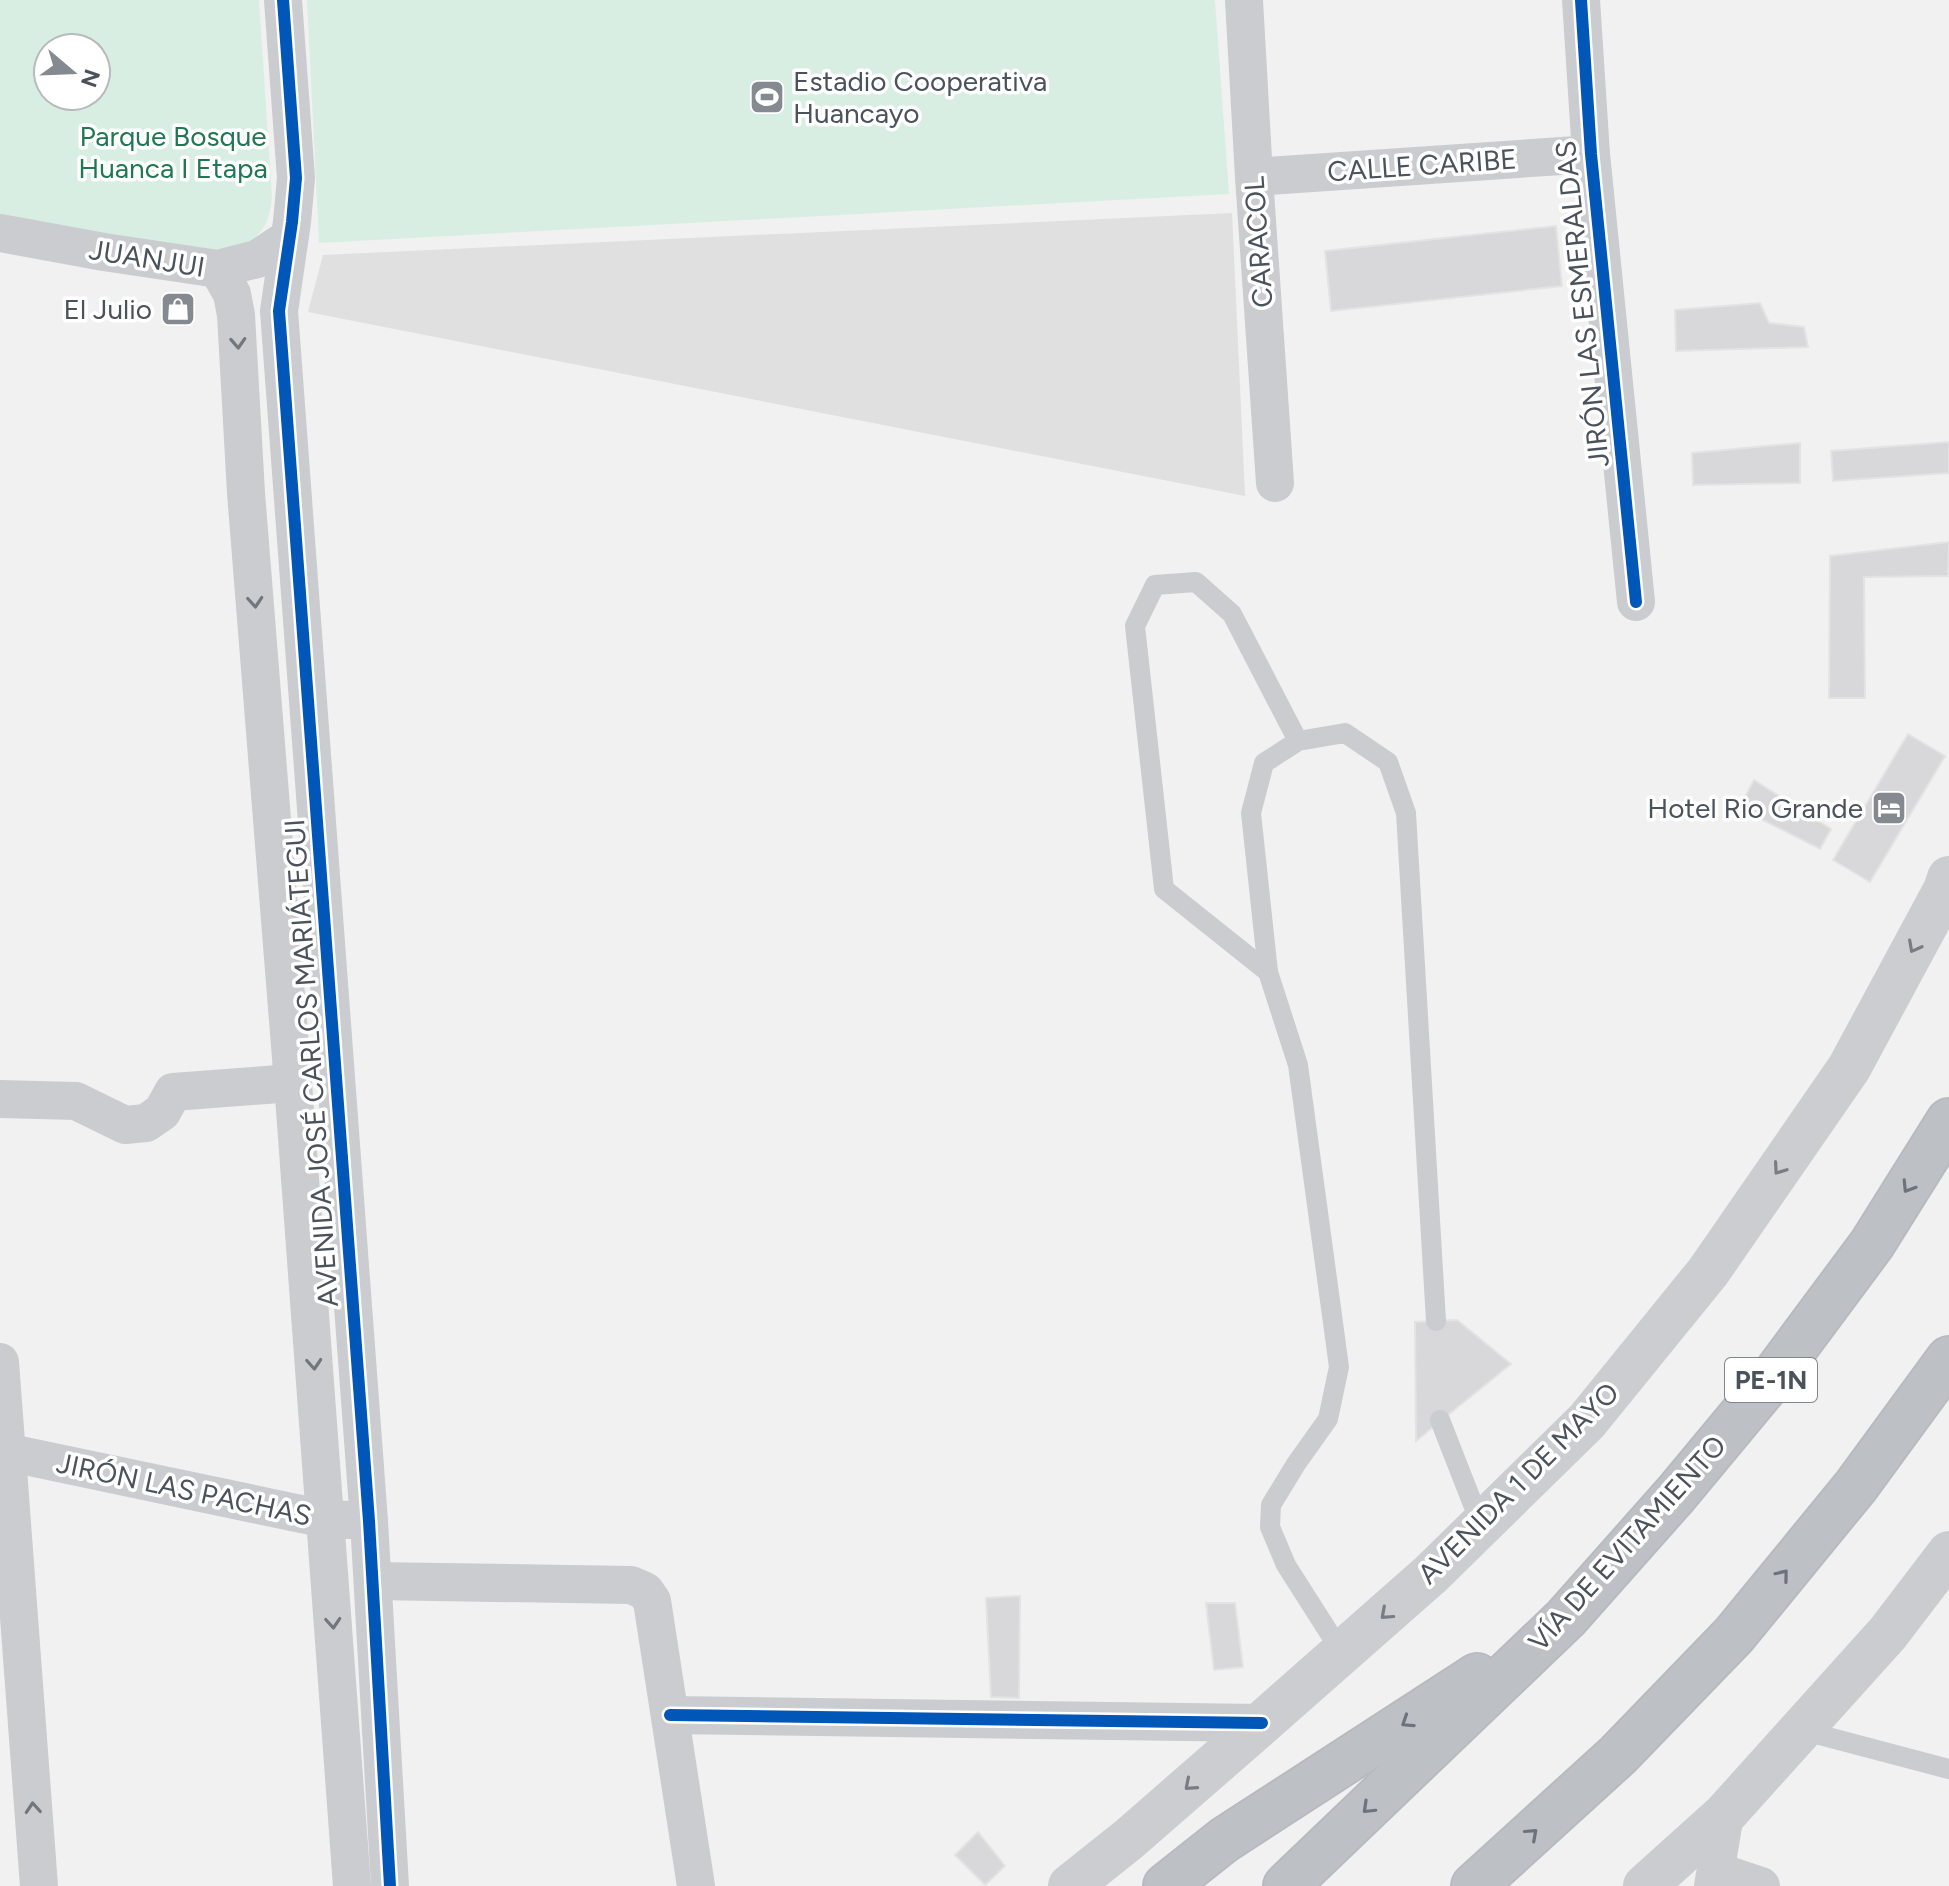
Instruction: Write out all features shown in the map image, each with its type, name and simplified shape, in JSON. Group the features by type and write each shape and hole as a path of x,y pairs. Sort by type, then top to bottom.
{"highway":[{"name":"VÍA DE EVITAMIENTO","path":"1286,1886 1566,1618 1676,1494 1774,1376 1872,1244 1949,1121"},
{"path":"1474,1886 1618,1755 1734,1635 1856,1486 1949,1359"},
{"path":"1166,1886 1224,1840 1566,1618"}],"main road":[{"name":"AVENIDA 1 DE MAYO","path":"1070,1886 1129,1839 1431,1574 1587,1421 1708,1272 1849,1068 1949,878"}],"street":[{"name":"AVENIDA JOSÉ CARLOS MARIÁTEGUI","path":"283,0 296,178 279,311 369,1521 390,1886"},
{"name":"CARACOL","path":"1244,0 1275,483"},
{"name":"JIRÓN LAS ESMERALDAS","path":"1581,0 1591,154 1636,602"},
{"name":"CALLE CARIBE","path":"1254,177 1591,154"},
{"name":"JUANJUI","path":"0,233 218,269 257,259 289,238"},
{"name":"AVENIDA JOSÉ CARLOS MARIÁTEGUI","path":"218,269 232,294 236,315 246,493 352,1886"},
{"path":"0,1099 76,1101 125,1125 146,1123 162,1112 173,1092 293,1083"},
{"path":"0,1362 3,1452 39,1886"},
{"name":"JIRÓN LAS PACHAS","path":"3,1452 325,1519 369,1521"},
{"path":"1645,1886 1725,1814 1888,1633 1949,1553"},
{"path":"373,1581 631,1585 645,1591 652,1601 696,1886"},
{"path":"670,1715 1262,1723"},
{"path":"1725,1814 1714,1878 1761,1886"}],"lane":[{"path":"1268,972 1164,889 1135,626 1155,585 1196,582 1232,614 1298,741"},
{"path":"1342,1653 1286,1565 1270,1527 1271,1505 1328,1419 1339,1367 1298,1065 1268,972 1251,813 1264,763 1298,741 1345,733 1388,762 1406,813 1436,1321"},
{"path":"1440,1420 1481,1525"},
{"path":"1801,1730 1949,1769"}],"shaded area":[{"path":"1232,213 1245,496 308,312 323,255"}],"green space":[{"name":"Parque Bosque Huanca I Etapa","path":"0,0 259,0 272,197 265,226 254,238 230,254 0,221"},
{"name":"Estadio Cooperativa Huancayo","path":"307,0 1215,0 1229,194 319,243"}],"building":[{"path":"1556,226 1562,286 1331,311 1325,251"},
{"path":"1760,303 1769,323 1804,327 1808,347 1676,351 1675,310"},
{"path":"1949,442 1949,473 1833,481 1831,451"},
{"path":"1800,443 1800,483 1693,485 1692,453"},
{"path":"1949,542 1948,576 1864,577 1865,698 1829,698 1830,556"},
{"name":"Hotel Rio Grande","path":"1908,734 1945,756 1870,882 1833,860"},
{"path":"1754,780 1831,829 1820,849 1739,808"},
{"path":"1457,1320 1511,1364 1416,1441 1415,1322"},
{"path":"1020,1596 1019,1698 991,1697 986,1598"},
{"path":"1206,1603 1235,1603 1243,1667 1214,1670"},
{"path":"978,1832 1005,1866 985,1885 955,1855"}],"cycle path":[{"path":"283,0 296,178 279,311 369,1521 390,1886"},
{"path":"1581,0 1591,154 1636,602"},
{"path":"670,1715 1262,1723"}],"place":[{"name":"Estadio Cooperativa Huancayo","path":"767,97"},
{"name":"El Julio","path":"178,309"},
{"name":"Hotel Rio Grande","path":"1889,808"}]}
